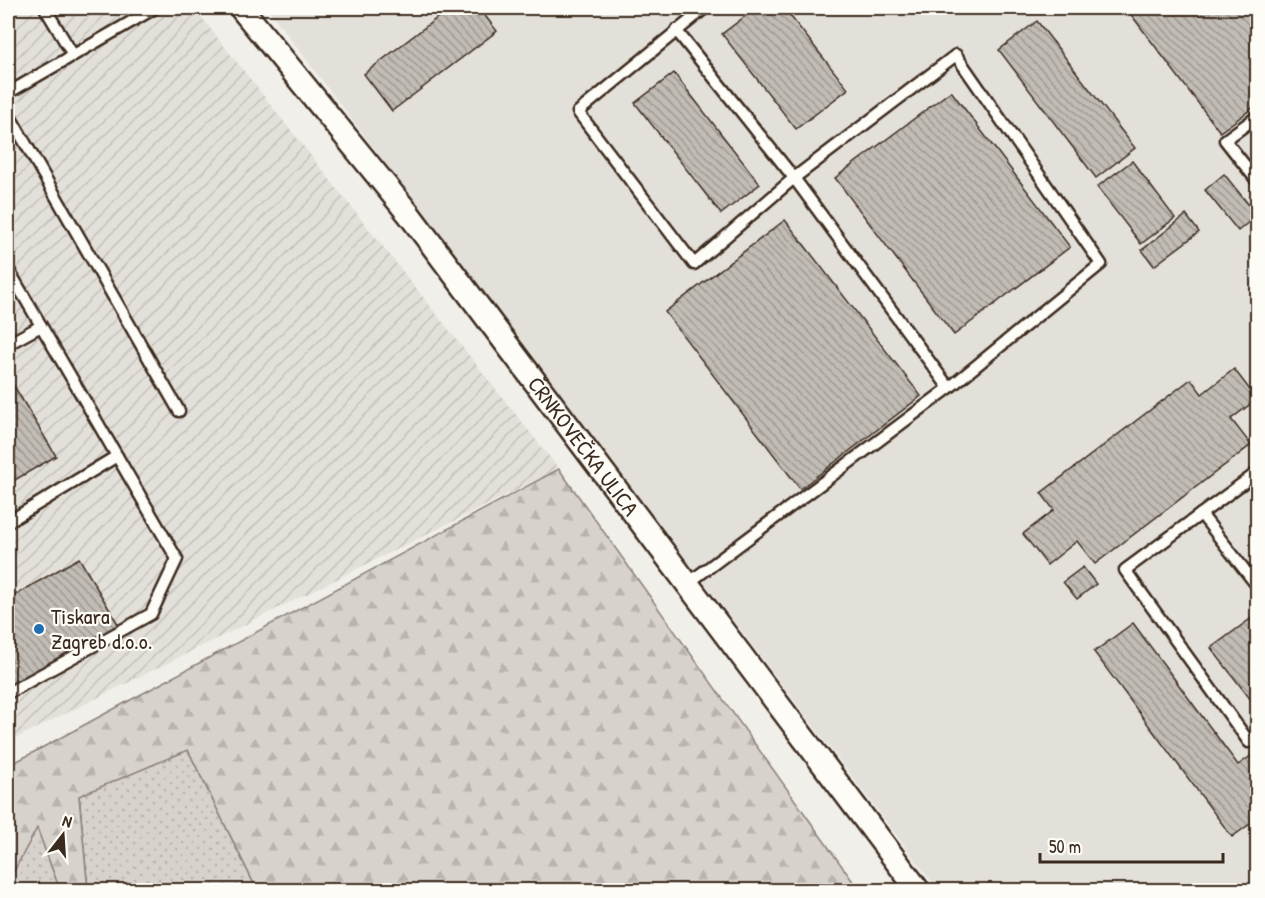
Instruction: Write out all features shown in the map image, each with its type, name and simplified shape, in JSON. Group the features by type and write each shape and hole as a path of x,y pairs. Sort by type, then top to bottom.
{"street":[{"name":"ČRNKOVEČKA ULICA","path":"241,8 408,213 918,891"}],"lane":[{"path":"45,8 73,55"},
{"path":"8,93 155,8"},
{"path":"687,584 949,388 1101,264 956,55 794,178 694,264 578,112 705,8"},
{"path":"676,30 794,178 949,388"},
{"path":"8,113 179,411"},
{"path":"1257,116 1225,140 1257,182"},
{"path":"8,269 177,559 151,614 8,693"},
{"path":"8,344 41,326"},
{"path":"8,522 117,456"},
{"path":"1249,742 1125,570 1257,472"},
{"path":"1201,514 1257,587"}],"shaded area":[{"path":"8,8 194,8 559,469 8,742"},
{"path":"267,8 1257,8 1257,890 938,890"}],"green space":[{"path":"559,469 859,890 257,890 188,750 79,796 88,890 60,890 37,828 8,882 8,766"},
{"path":"188,750 257,890 88,890 79,795"},
{"path":"37,827 60,890 8,890 8,882"}],"building":[{"path":"450,8 479,8 497,31 392,111 364,74"},
{"path":"756,8 784,8 848,89 796,129 722,34"},
{"path":"1126,8 1258,8 1258,104 1220,132"},
{"path":"1037,21 1135,148 1096,178 999,50"},
{"path":"674,73 760,184 721,214 635,103"},
{"path":"951,91 1070,247 954,335 835,178"},
{"path":"1132,161 1175,218 1141,244 1097,187"},
{"path":"1224,174 1257,215 1238,231 1205,190"},
{"path":"1186,215 1199,232 1154,266 1142,250"},
{"path":"785,220 921,396 800,489 665,312"},
{"path":"1234,369 1257,399 1231,419 1251,445 1095,564 1077,541 1047,565 1023,534 1054,510 1041,493 1191,379 1202,394"},
{"path":"11,381 56,456 8,484 8,383"},
{"path":"79,558 121,629 8,695 8,599"},
{"path":"1083,567 1096,584 1077,599 1063,582"},
{"path":"1253,617 1258,624 1258,709 1211,648"},
{"path":"1133,623 1238,765 1258,751 1258,818 1232,837 1094,652"}],"place":[{"name":"Tiskara Zagreb d.o.o.","path":"39,629"}]}
